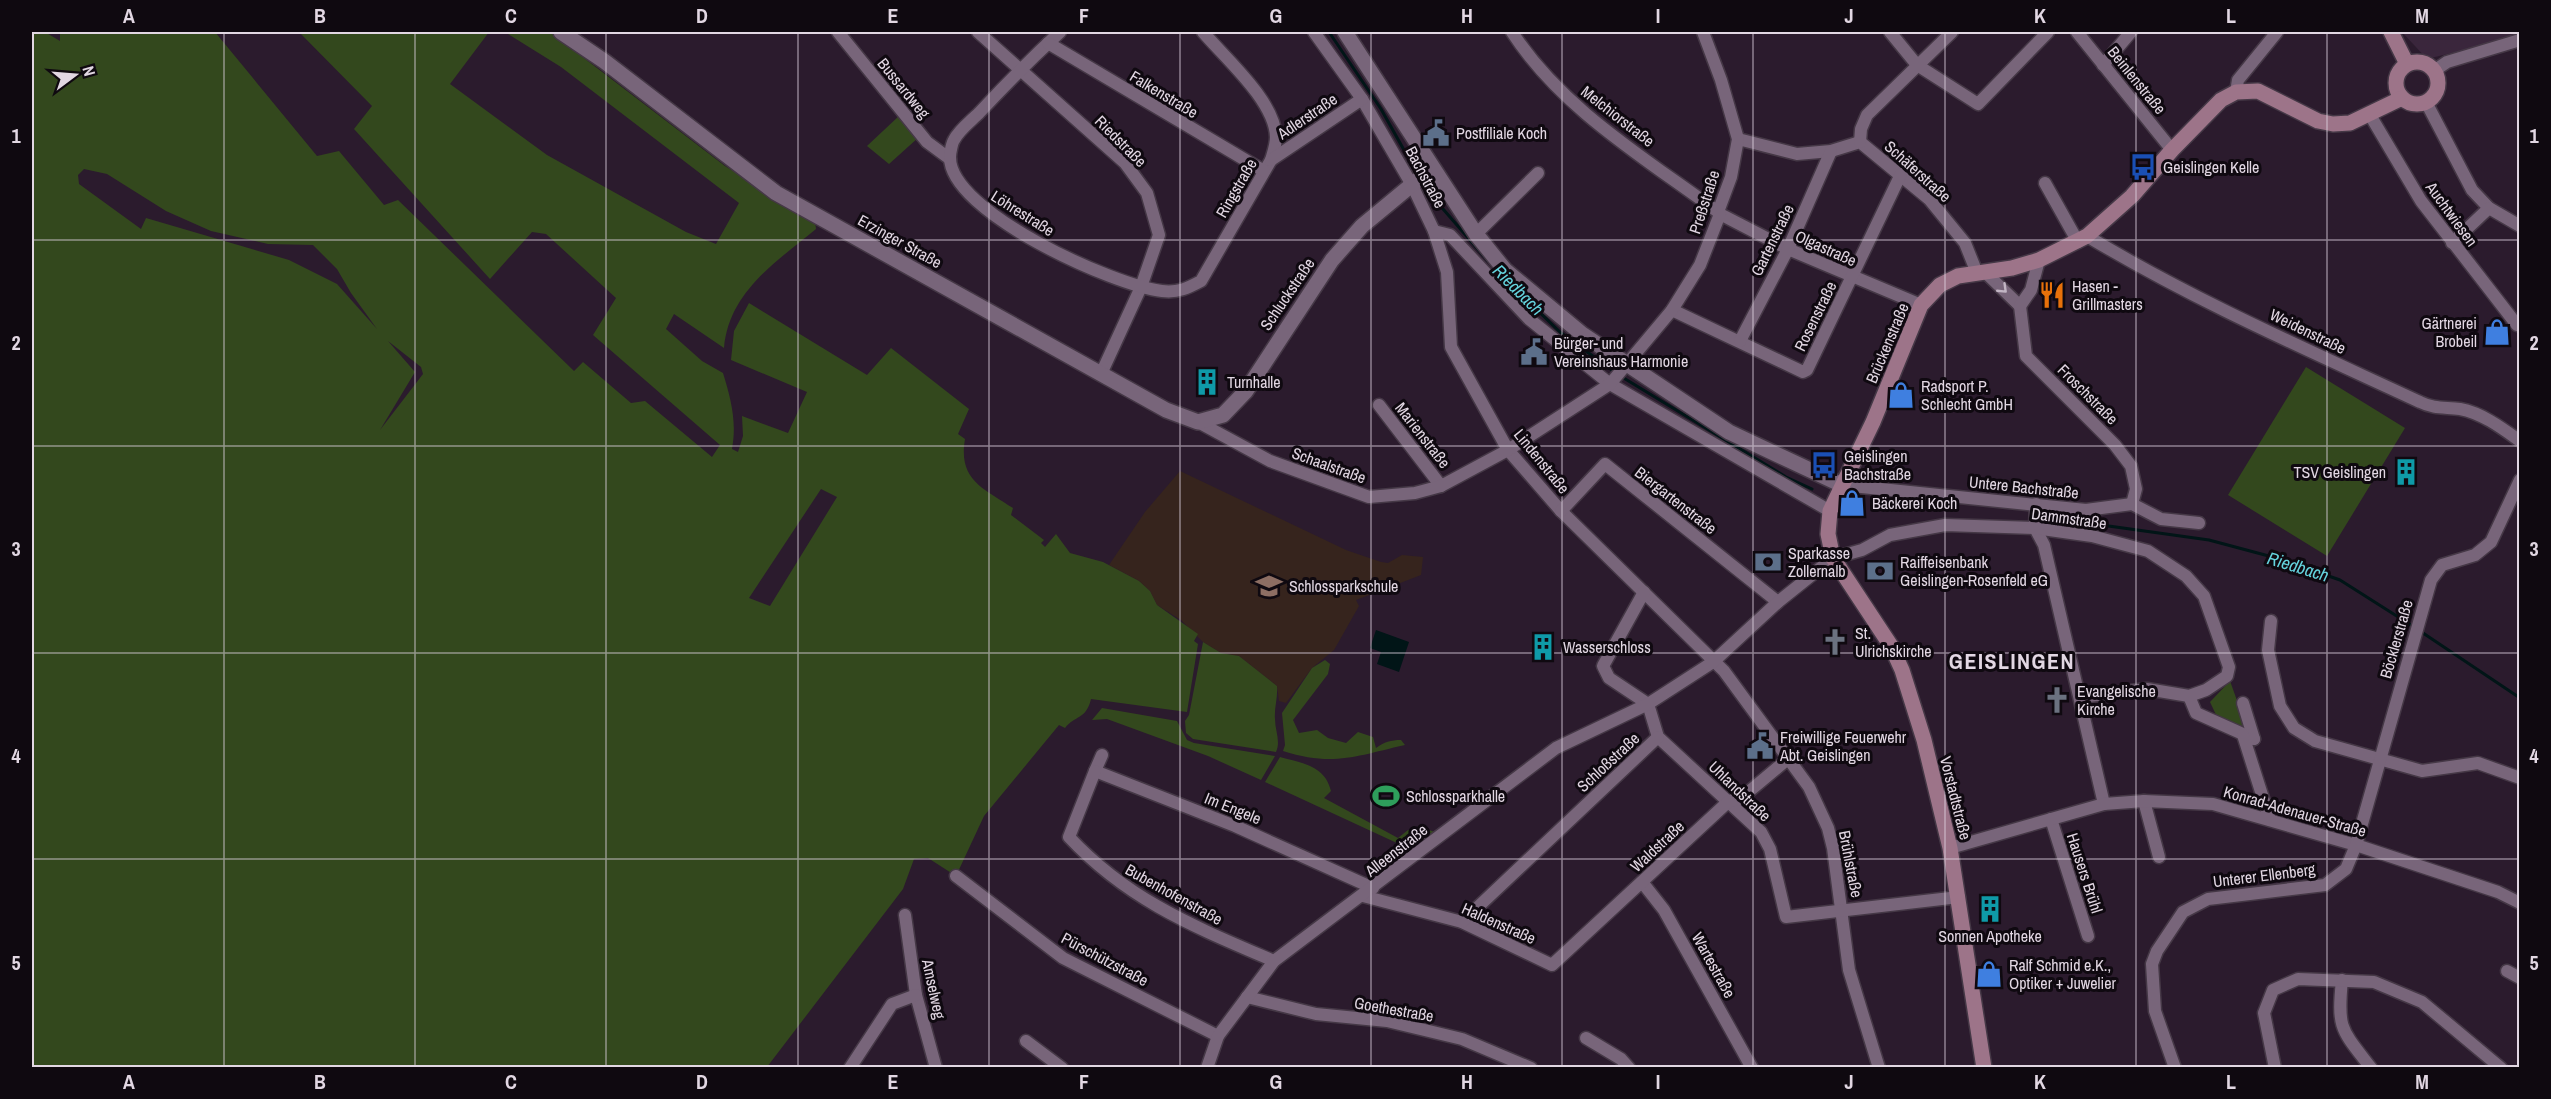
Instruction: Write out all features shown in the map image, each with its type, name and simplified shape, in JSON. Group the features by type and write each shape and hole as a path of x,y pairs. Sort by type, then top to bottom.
{"main road":[{"path":"2391,32 2407,64"},
{"path":"2419,62 2434,71 2438,85 2432,98 2426,102 2413,104 2402,98 2396,80 2407,64 2419,62"},
{"path":"2236,92 2258,91 2318,121 2334,124 2350,123 2402,98"},
{"name":"Brückenstraße","path":"1833,558 1828,534 1830,511 1873,423 1921,305 1940,285 1958,276 2039,260 2083,239 2132,196 2172,150 2221,100 2236,92"},
{"name":"Vorstadtstraße","path":"1833,558 1891,646 1902,670 1924,740 1950,848 1959,897 1984,1068"}],"street":[{"name":"Erzinger Straße","path":"561,32 604,61 776,193 1166,410 1198,422"},
{"name":"Bussardweg","path":"838,32 927,142 950,159"},
{"name":"Riedstraße","path":"978,32 1125,163 1147,194 1159,235 1141,286 1101,374"},
{"path":"950,159 954,140 1020,69 1060,32"},
{"name":"Ringstraße","path":"1141,286 1163,291 1182,291 1201,280 1271,160 1276,138 1272,117 1259,97 1203,32"},
{"name":"Bachstraße","path":"1314,32 1421,177 1476,234 1537,312 1582,334 1617,374 1730,432 1842,485"},
{"name":"Bachstraße","path":"1345,32 1421,177 1434,231 1450,235 1537,312 1617,374 1830,511"},
{"name":"Melchiorstraße","path":"1512,32 1531,62 1574,105 1719,213"},
{"name":"Preßstraße","path":"1617,374 1672,310 1700,265 1731,177 1738,139 1721,80 1703,32"},
{"path":"1890,32 1917,65 1978,104 2048,32"},
{"path":"1860,142 1861,129 1867,114 1952,32"},
{"name":"Beinlenstraße","path":"2077,32 2172,150"},
{"path":"2103,65 2131,32"},
{"name":"Brückenstraße","path":"2236,92 2238,80 2277,32"},
{"path":"2434,71 2447,62 2520,40"},
{"name":"Falkenstraße","path":"1048,43 1264,171"},
{"name":"Adlerstraße","path":"1271,160 1362,99"},
{"path":"2426,102 2472,190 2489,208 2520,226"},
{"name":"Auchtwiesen","path":"2370,115 2421,201 2517,325"},
{"name":"Schäferstraße","path":"1738,139 1797,154 1831,151 1860,142 1929,199 1965,243 1981,272"},
{"name":"Gartenstraße","path":"1740,341 1788,249 1831,151"},
{"name":"Löhrestraße","path":"950,159 957,180 976,203 1063,257 1141,286"},
{"path":"1476,234 1538,173"},
{"name":"Rosenstraße","path":"1672,310 1803,372 1807,370 1901,174"},
{"name":"Schluckstraße","path":"1198,422 1223,416 1246,391 1332,260 1362,226 1421,177"},
{"path":"2045,183 2083,239"},
{"path":"2452,243 2489,208"},
{"name":"Olgastraße","path":"1719,213 1788,249 1921,305"},
{"name":"Lindenstraße","path":"1434,231 1447,272 1451,346 1508,450 1561,511 1713,662"},
{"name":"Weidenstraße","path":"2083,239 2432,408 2462,410 2498,424 2520,441"},
{"path":"1981,272 2020,306 2031,290 2039,260"},
{"name":"Froschstraße","path":"2020,306 2026,356 2115,445 2131,466 2136,489 2132,504"},
{"name":"Schaalstraße","path":"1198,422 1270,461 1369,497 1415,493 1441,486 1508,450 1617,374"},
{"name":"Marienstraße","path":"1379,405 1441,486"},
{"name":"Biergartenstraße","path":"1561,511 1605,464 1778,602"},
{"name":"Böcklerstraße","path":"2356,845 2431,580 2442,565 2475,555 2491,542 2520,480"},
{"name":"Untere Bachstraße","path":"1842,485 2086,510 2132,504"},
{"path":"2036,504 2035,528 2044,545 2104,804"},
{"path":"2132,504 2161,519 2199,523"},
{"name":"Dammstraße","path":"1833,558 1862,550 1890,535 1945,525 2035,528 2128,544 2148,551 2186,576 2205,596 2229,667 2227,676 2206,690 2189,696"},
{"path":"1644,592 1603,666 1609,678 1648,704 1713,662 1778,602 1833,558"},
{"path":"2271,621 2268,650 2280,706 2294,728 2315,741 2422,771 2478,763 2520,778"},
{"name":"Brühlstraße","path":"1713,662 1724,671 1789,758 1809,788 1828,828 1843,911 1849,970 1879,1068"},
{"path":"2080,697 2146,689 2189,696 2196,713 2248,737"},
{"path":"2243,703 2248,737 2270,820"},
{"name":"Schloßstraße","path":"1462,922 1658,737 1648,704"},
{"name":"Alleenstraße","path":"1207,1068 1218,1036 1274,961 1556,748 1648,704"},
{"name":"Uhlandstraße","path":"1658,737 1761,832 1770,849 1786,917 1843,911"},
{"path":"1095,771 1102,755"},
{"name":"Waldstraße","path":"1552,965 1729,801 1740,799 1789,758"},
{"name":"Im Engele","path":"1095,771 1235,826 1373,888"},
{"name":"Bubenhofenstraße","path":"1095,771 1069,837 1096,866 1126,889 1195,926 1274,961"},
{"path":"2144,801 2159,857"},
{"name":"Konrad-Adenauer-Straße","path":"1950,848 2104,804 2144,801 2213,804 2356,845 2498,892 2520,903"},
{"name":"Hausers Brühl","path":"2050,819 2088,936"},
{"name":"Unterer Ellenberg","path":"2175,1068 2155,1011 2152,964 2157,951 2184,912 2208,898 2325,885 2346,869 2356,845"},
{"name":"Pürschützstraße","path":"956,876 1063,958 1218,1036"},
{"name":"Wartestraße","path":"1642,882 1664,910 1752,1068"},
{"name":"Haldenstraße","path":"1362,896 1462,922 1552,965"},
{"path":"1843,911 1959,897"},
{"name":"Amselweg","path":"905,915 916,996 936,1068"},
{"path":"2507,971 2520,978"},
{"path":"2275,1068 2264,1013 2273,990 2298,979 2373,982 2422,1002 2501,1068"},
{"path":"2342,980 2338,1013 2342,1027 2371,1068"},
{"path":"850,1068 892,1004 916,996"},
{"name":"Goethestraße","path":"1247,997 1316,1014 1387,1021 1462,1039 1531,1068"},
{"path":"1586,1038 1622,1059 1629,1068"},
{"path":"1026,1041 1062,1068"}],"shaded area":[{"path":"2402,32 2519,32 2520,36 2427,59"},
{"name":"Schlossparkschule","path":"1180,471 1346,550 1388,563 1402,555 1423,557 1421,575 1356,600 1359,606 1334,650 1312,668 1286,703 1279,701 1277,686 1239,656 1221,653 1203,642 1181,620 1157,605 1150,591 1139,581 1109,565 1145,512"},
{"path":"1376,630 1409,642 1399,672 1377,664 1381,652 1370,648"}],"green space":[{"path":"32,32 45,32 60,41 60,32 215,32 317,156 339,151 384,205 398,200 574,371 583,362 631,403 645,401 712,457 720,445 593,335 616,298 546,234 532,232 490,279 354,129 372,106 299,32 489,32 450,84 547,155 686,232 716,244 739,203 561,67 505,32 550,32 725,166 815,221 816,229 771,266 745,294 728,328 724,348 674,314 666,329 702,361 723,373 732,411 734,429 732,449 738,452 743,436 742,416 788,433 807,392 731,360 734,331 749,303 867,375 891,348 969,409 958,434 965,439 965,464 969,474 983,488 1013,508 1011,515 1044,540 1041,543 1045,547 1056,534 1070,553 1103,562 1139,581 1150,591 1157,605 1198,634 1194,641 1198,644 1187,712 1091,699 1083,714 1065,728 1059,725 984,816 956,876 928,858 914,859 903,889 767,1067 32,1067","holes":["84,169 107,174 166,211 211,231 268,244 313,245 337,269 377,329 337,284 289,260 146,218 141,229 79,184 78,175","388,341 421,367 423,374 380,430 415,372","821,489 837,497 770,606 749,598"]},
{"path":"900,115 919,137 889,164 867,146"},
{"path":"2306,367 2405,428 2327,556 2228,495"},
{"path":"1203,642 1221,653 1239,656 1277,686 1275,723 1278,744 1276,752 1193,739 1186,733 1185,721 1189,715"},
{"path":"1325,660 1330,664 1328,674 1293,720 1299,733 1317,730 1328,738 1346,743 1358,732 1373,737 1376,748 1394,740 1401,740 1405,745 1358,756 1331,759 1301,756 1283,751 1285,745 1282,713 1312,668"},
{"path":"2230,681 2248,731 2218,719 2210,702"},
{"path":"1102,708 1177,721 1187,740 1194,743 1275,756 1261,780 1208,756 1107,719 1092,720"},
{"path":"1280,757 1318,770 1328,782 1331,791 1324,798 1398,838 1408,830 1417,832 1423,828 1435,832 1412,850 1265,782"}],"waterway":[{"name":"Riedbach","path":"1329,32 1381,109 1418,175"},
{"name":"Riedbach","path":"1424,183 1437,202 1488,261"},
{"name":"Riedbach","path":"1507,281 1560,332 1616,373"},
{"name":"Riedbach","path":"1622,377 1786,477 1812,489"},
{"name":"Riedbach","path":"2044,517 2209,540 2280,559 2340,580 2414,627"},
{"name":"Riedbach","path":"2420,631 2520,698"}],"place":[{"name":"Postfiliale Koch","path":"1436,133"},
{"name":"Geislingen Kelle","path":"2143,167"},
{"name":"Hasen - Grillmasters","path":"2052,295"},
{"name":"Gärtnerei Brobeil","path":"2497,332"},
{"name":"Bürger- und Vereinshaus Harmonie","path":"1534,352"},
{"name":"Turnhalle","path":"1207,382"},
{"name":"Radsport P. Schlecht GmbH","path":"1901,395"},
{"name":"Geislingen Bachstraße","path":"1824,465"},
{"name":"TSV Geislingen","path":"2406,472"},
{"name":"Bäckerei Koch","path":"1852,503"},
{"name":"Sparkasse Zollernalb","path":"1768,562"},
{"name":"Raiffeisenbank Geislingen-Rosenfeld eG","path":"1880,571"},
{"name":"Schlossparkschule","path":"1269,586"},
{"name":"St. Ulrichskirche","path":"1835,642"},
{"name":"Wasserschloss","path":"1543,647"},
{"name":"Evangelische Kirche","path":"2057,700"},
{"name":"Freiwillige Feuerwehr Abt. Geislingen","path":"1760,746"},
{"name":"Schlossparkhalle","path":"1386,796"},
{"name":"Sonnen Apotheke","path":"1990,909"},
{"name":"Ralf Schmid e.K., Optiker + Juwelier","path":"1989,974"}],"district":[{"name":"GEISLINGEN","path":"2012,661"}]}
